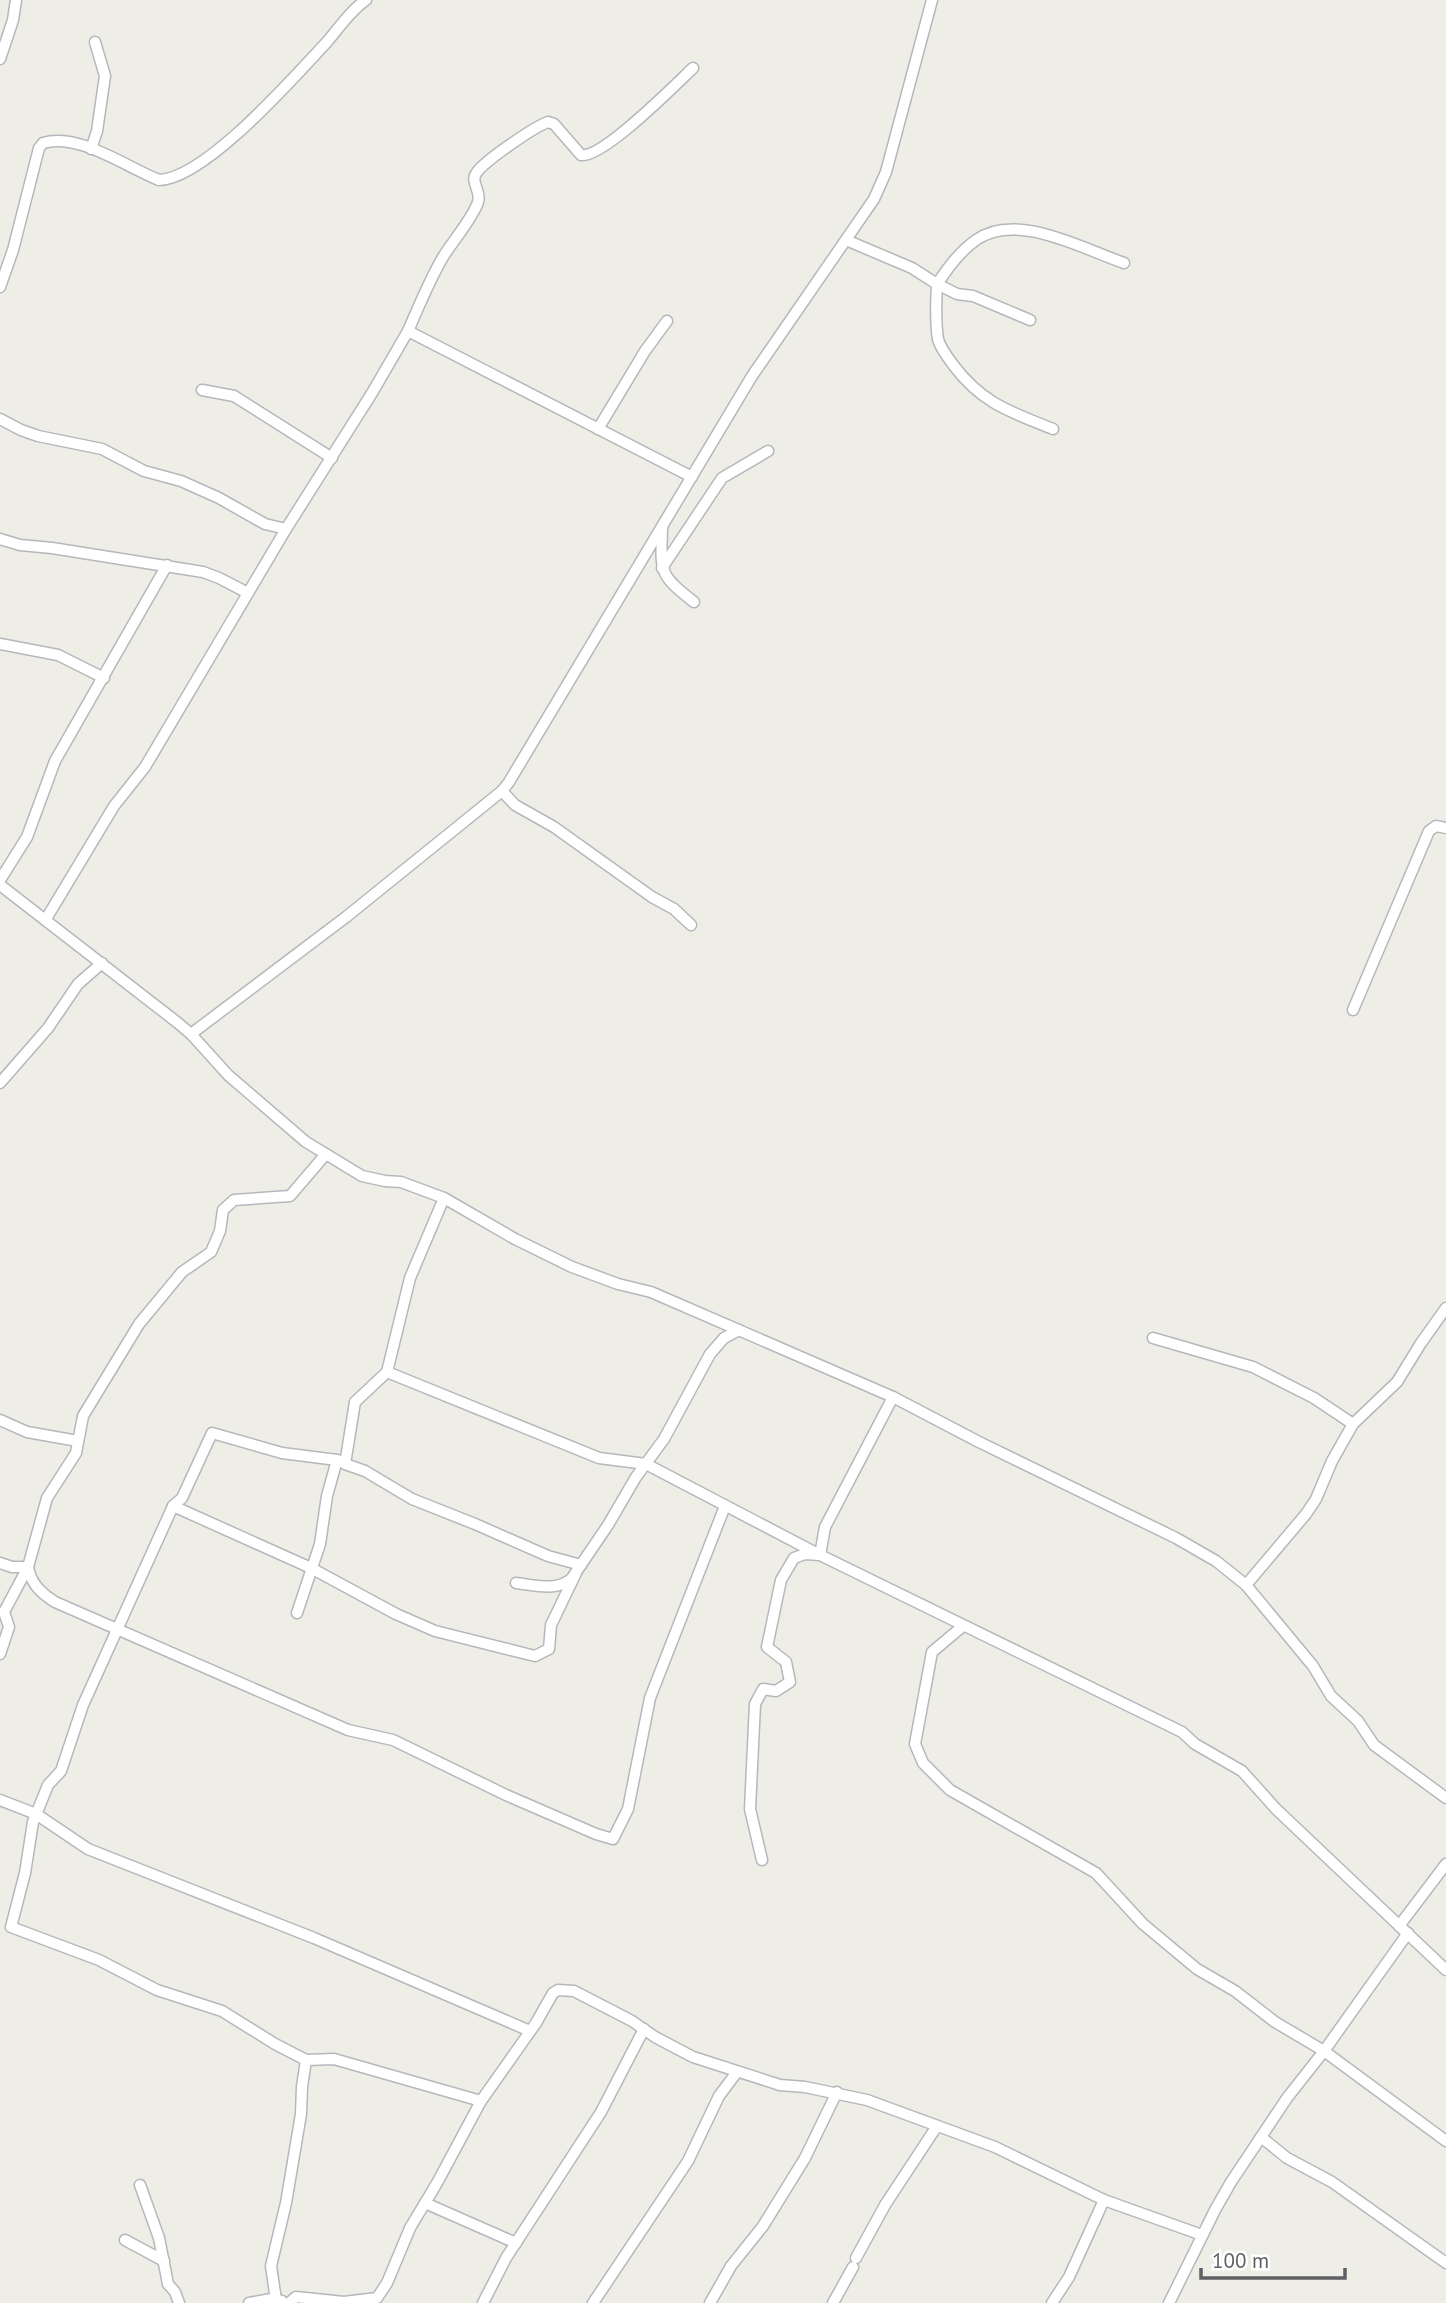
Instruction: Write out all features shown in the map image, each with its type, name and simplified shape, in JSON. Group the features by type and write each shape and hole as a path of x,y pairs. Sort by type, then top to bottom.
{"street":[{"path":"0,58 16,0"},
{"path":"0,287 41,145 45,142 65,141 91,149 159,180 171,180 207,160 261,110 366,0"},
{"path":"191,1034 346,917 502,791 517,771 752,376 874,199 886,172 933,0"},
{"path":"91,149 97,131 105,76 95,42"},
{"path":"46,919 114,806 145,767 247,593 408,331 443,258 478,204 475,174 534,129 548,122 554,124 581,155 589,155 610,143 693,68"},
{"path":"1053,429 1002,409 985,399 962,377 939,341 936,316 937,285 956,258 977,239 999,230 1016,228 1050,235 1124,263"},
{"path":"846,240 912,268 937,285 957,294 973,296 1030,320"},
{"path":"598,429 645,351 667,321"},
{"path":"408,331 692,477"},
{"path":"202,390 234,396 332,458"},
{"path":"0,418 38,436 102,449 144,471 181,481 265,523 286,529"},
{"path":"662,568 722,478 768,451"},
{"path":"662,528 662,568 672,585 694,602"},
{"path":"0,538 20,545 167,565 210,574 247,593"},
{"path":"167,565 55,761 27,837 0,883 191,1034 228,1075 306,1142 362,1176 401,1182 444,1198 515,1239 572,1267 618,1284 652,1292 893,1397 1216,1560 1246,1585 1313,1666 1331,1696 1358,1721 1374,1745 1446,1798"},
{"path":"0,644 58,655 104,678"},
{"path":"502,791 515,805 574,841 652,897 674,909 691,925"},
{"path":"1353,1010 1429,831 1436,826 1446,828"},
{"path":"0,1083 48,1028 78,984 102,963"},
{"path":"0,1654 9,1627 4,1612 28,1567 47,1498 76,1453 83,1416 139,1324 182,1272 211,1252 220,1231 223,1210 234,1200 290,1196 326,1154"},
{"path":"297,1613 320,1544 327,1496 341,1462 355,1402 387,1372 410,1278 444,1198"},
{"path":"1246,1585 1313,1504 1332,1461 1353,1424 1392,1387 1446,1308"},
{"path":"722,1323 724,1338"},
{"path":"173,1506 312,1568 360,1595 435,1631 535,1656 549,1649 551,1625 579,1569 679,1415 710,1354 724,1338 740,1331"},
{"path":"1153,1338 1253,1367 1314,1398 1353,1424"},
{"path":"387,1372 599,1458 646,1464 820,1555 1182,1732 1195,1744 1242,1771 1276,1810 1446,1970"},
{"path":"820,1555 825,1527 893,1397"},
{"path":"0,1420 27,1432 78,1441"},
{"path":"481,2101 334,2059 306,2060 222,2011 157,1990 99,1960 11,1927 36,1814 48,1785 61,1771 82,1705 173,1506 182,1498 212,1433 282,1453 341,1462 365,1471 412,1499 579,1569"},
{"path":"28,1567 30,1579 41,1593 55,1602 348,1730 393,1740 506,1795 613,1839 628,1810 650,1698 725,1506"},
{"path":"762,1860 750,1809 755,1704 763,1689 776,1691 790,1682 786,1662 767,1647 784,1575 794,1558 805,1554 820,1555"},
{"path":"0,1563 12,1567 28,1567"},
{"path":"516,1583 564,1585 579,1569"},
{"path":"963,1626 932,1652 915,1744 923,1763 950,1790 1096,1873 1143,1924 1198,1969 1235,1991 1275,2022 1324,2051 1446,2141"},
{"path":"0,1800 36,1814 88,1849 314,1938 530,2031"},
{"path":"1399,1926 1446,1864"},
{"path":"1168,2303 1231,2182 1287,2098 1408,1933"},
{"path":"249,2303 276,2300 289,2303 296,2297 344,2302 377,2298 387,2283 410,2228 481,2101 553,1993 566,1989 600,2004 676,2049 780,2085 837,2092 867,2100 1013,2154 1104,2200 1202,2235"},
{"path":"483,2303 516,2243 601,2112 644,2029"},
{"path":"276,2300 271,2266 286,2203 301,2114 306,2060"},
{"path":"593,2303 688,2161 719,2096 737,2072"},
{"path":"710,2303 725,2275 763,2226 805,2158 837,2092"},
{"path":"833,2303 884,2206 937,2126"},
{"path":"1261,2137 1287,2158 1332,2182 1446,2263"},
{"path":"140,2185 164,2261 168,2284 179,2303"},
{"path":"1052,2303 1069,2277 1104,2200"},
{"path":"425,2203 516,2243"},
{"path":"125,2239 164,2261"}]}
